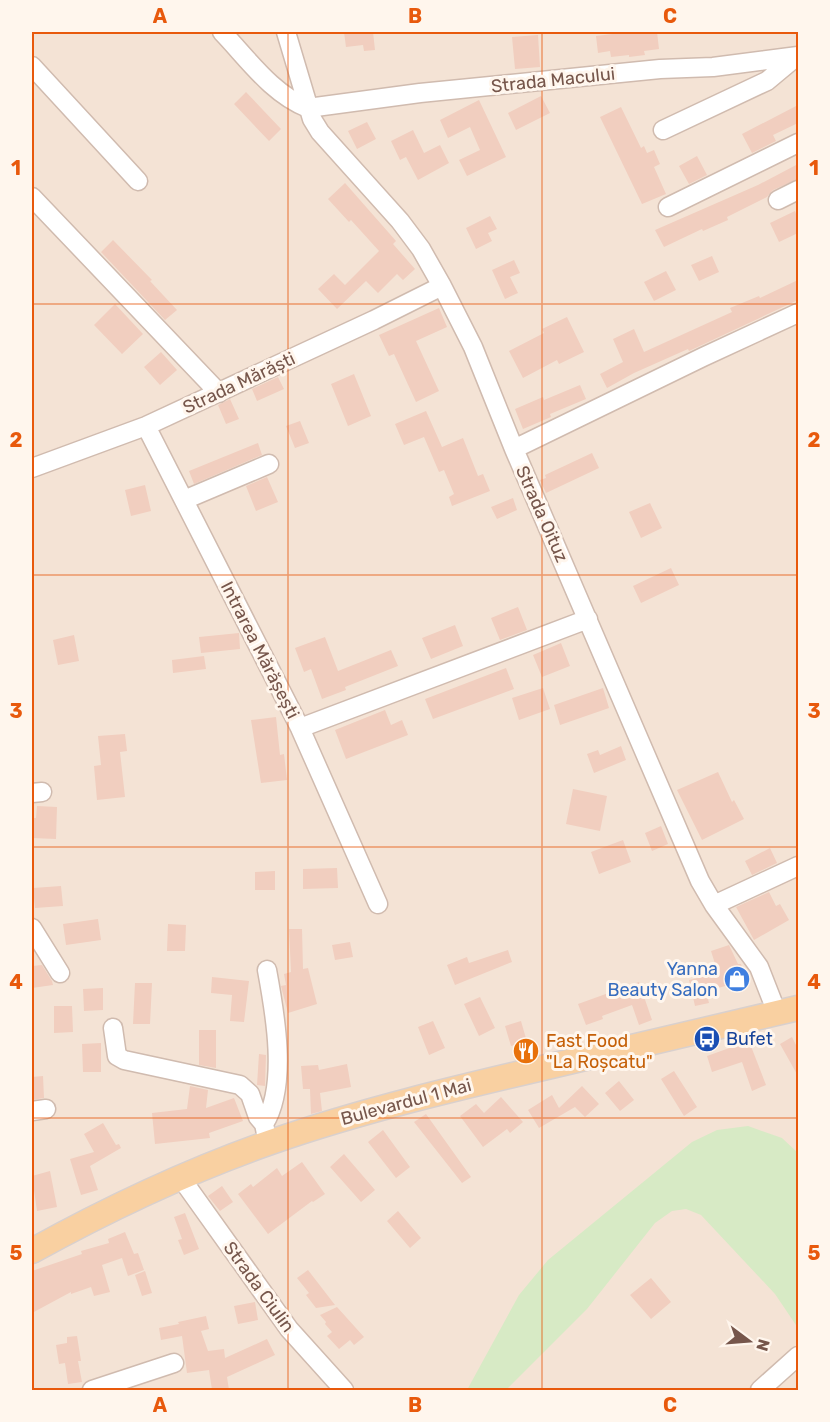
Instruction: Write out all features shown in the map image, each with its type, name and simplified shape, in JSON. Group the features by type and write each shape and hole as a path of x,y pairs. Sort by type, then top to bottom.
{"main road":[{"name":"Bulevardul 1 Mai","path":"32,1251 117,1206 181,1178 266,1133 354,1115 788,1010"}],"street":[{"path":"222,32 277,90 292,102 308,108"},
{"name":"Strada Oituz","path":"286,32 308,108 320,132 400,221 421,249 442,286 473,347 514,449 700,881 714,905 788,1010"},
{"path":"663,130 767,81 798,56"},
{"name":"Strada Macului","path":"308,108 420,93 660,69 713,67 798,56"},
{"path":"32,66 138,181"},
{"path":"668,207 798,143"},
{"path":"778,200 798,190"},
{"path":"32,197 219,393"},
{"name":"Strada Mărăști","path":"32,468 146,426 442,286"},
{"path":"514,449 798,313"},
{"name":"Intrarea Mărășești","path":"146,426 300,728 588,619"},
{"path":"184,500 269,464"},
{"path":"300,728 378,904"},
{"path":"714,905 798,866"},
{"path":"32,928 60,973"},
{"path":"266,1133 274,1101 277,1044 275,1014 267,970"},
{"path":"113,1028 117,1056 240,1084 250,1094 266,1133"},
{"name":"Strada Ciulin","path":"181,1178 289,1329 344,1390"},
{"path":"760,1390 798,1356"},
{"path":"92,1390 174,1364"}],"shaded area":[{"path":"32,32 798,32 798,1390 32,1390"}],"green space":[{"path":"748,1126 782,1138 798,1153 798,1328 775,1294 701,1215 686,1209 672,1211 655,1223 587,1309 506,1390 467,1390 519,1295 548,1260 692,1142 717,1130"}],"building":[{"path":"344,32 373,32 375,50 364,51 363,45 346,47"},
{"path":"628,32 657,32 659,49 644,51 645,55 629,57 629,55 611,57 610,51 598,53 596,36"},
{"path":"538,35 540,67 515,69 512,37"},
{"path":"246,92 281,129 269,141 234,104"},
{"path":"541,96 550,113 516,130 508,113"},
{"path":"479,100 506,157 467,176 459,160 480,150 470,127 448,138 440,120"},
{"path":"798,105 798,123 773,135 776,141 752,153 742,134"},
{"path":"621,107 641,148 644,146 647,153 654,150 660,164 654,167 666,194 642,204 600,117"},
{"path":"367,122 376,139 357,149 348,131"},
{"path":"413,130 424,153 440,145 449,163 418,180 406,157 400,160 391,141"},
{"path":"697,156 707,175 689,184 679,166"},
{"path":"798,164 798,179 773,190 767,197 727,217 728,220 703,231 702,229 664,247 655,230 758,185"},
{"path":"345,183 396,241 393,244 415,269 403,280 397,274 378,293 366,281 337,309 318,289 334,274 345,285 379,251 328,199"},
{"path":"795,211 798,219 798,233 779,242 770,223"},
{"path":"490,216 497,229 488,233 492,241 476,249 466,228"},
{"path":"113,240 177,310 165,320 101,252"},
{"path":"712,256 719,272 699,281 691,265"},
{"path":"514,260 520,273 510,277 518,293 505,299 492,270"},
{"path":"666,271 676,290 654,301 644,282"},
{"path":"798,280 798,300 689,351 688,349 634,373 607,388 600,374 623,362 613,339 634,329 644,352 732,312 730,308 759,296 760,298"},
{"path":"115,304 143,334 122,354 94,325"},
{"path":"439,308 447,327 416,341 439,391 416,402 394,354 389,356 379,335"},
{"path":"567,317 584,352 559,364 557,360 523,378 509,351 544,333 542,329"},
{"path":"161,352 177,370 160,385 144,367"},
{"path":"354,374 371,416 348,426 331,384"},
{"path":"278,377 284,389 257,401 252,389"},
{"path":"580,385 586,399 550,414 551,417 523,429 515,409"},
{"path":"230,399 239,419 226,424 218,405"},
{"path":"426,411 442,447 463,438 478,476 483,474 490,491 452,506 449,497 454,494 444,470 439,472 424,437 404,445 395,424"},
{"path":"300,421 309,443 295,448 286,426"},
{"path":"258,443 262,455 194,484 189,471"},
{"path":"592,453 599,468 546,493 540,480 546,478 545,475"},
{"path":"267,477 278,502 256,511 246,486"},
{"path":"145,485 151,511 131,516 125,490"},
{"path":"513,498 517,510 497,519 491,507"},
{"path":"650,503 662,528 641,538 629,512"},
{"path":"671,568 679,585 641,603 633,586"},
{"path":"518,607 527,630 500,640 491,618"},
{"path":"455,625 463,646 431,659 422,638"},
{"path":"239,633 240,649 201,653 199,637"},
{"path":"74,635 79,661 58,665 53,640"},
{"path":"325,637 338,671 391,650 398,666 345,687 346,690 322,699 311,669 304,672 295,648"},
{"path":"561,643 570,666 542,677 533,655"},
{"path":"204,656 206,669 173,673 172,660"},
{"path":"506,668 514,689 433,719 425,699"},
{"path":"543,688 550,709 519,720 512,698"},
{"path":"603,688 609,708 560,725 554,705"},
{"path":"385,710 391,725 402,720 408,735 346,759 335,730"},
{"path":"276,717 280,755 284,754 287,780 261,783 251,720"},
{"path":"125,734 127,751 120,752 125,797 97,800 94,766 101,765 98,736"},
{"path":"621,746 626,760 594,773 587,754 598,750 600,755"},
{"path":"718,772 732,802 734,800 744,819 702,840 677,790"},
{"path":"573,789 607,796 600,831 566,824"},
{"path":"37,806 57,807 56,839 32,838 32,818 36,818"},
{"path":"661,826 668,844 652,851 645,833"},
{"path":"623,840 631,862 599,874 591,852"},
{"path":"770,848 777,863 752,875 745,861"},
{"path":"337,868 338,888 303,889 303,869"},
{"path":"275,871 275,890 255,890 255,872"},
{"path":"61,886 63,906 35,908 33,888"},
{"path":"769,892 776,906 780,904 789,920 754,940 736,907"},
{"path":"98,919 101,940 66,945 63,924"},
{"path":"168,924 186,925 185,951 167,951"},
{"path":"289,929 302,929 303,969 308,968 317,1004 288,1013 281,986 286,985 284,974 291,972"},
{"path":"350,942 353,957 335,960 332,945"},
{"path":"729,945 738,964 741,964 745,981 706,991 709,1003 695,1006 689,980 714,974 713,971 717,970 711,951"},
{"path":"508,950 512,962 455,985 447,965 467,957 469,963"},
{"path":"42,965 53,985 32,988 32,966"},
{"path":"212,977 249,981 244,1022 230,1021 232,995 211,993"},
{"path":"639,982 652,1020 639,1025 632,1005 602,1016 603,1019 586,1025 578,1004"},
{"path":"135,983 152,983 150,1024 133,1024"},
{"path":"103,988 103,1010 84,1011 83,989"},
{"path":"480,997 495,1028 479,1036 464,1004"},
{"path":"54,1006 72,1006 73,1032 54,1033"},
{"path":"433,1021 445,1048 429,1055 418,1027"},
{"path":"521,1021 527,1042 511,1046 505,1026"},
{"path":"199,1030 216,1030 216,1068 199,1065"},
{"path":"792,1037 798,1049 798,1076 780,1044"},
{"path":"749,1041 766,1085 752,1091 742,1062 712,1072 707,1056"},
{"path":"101,1043 101,1072 83,1072 82,1044"},
{"path":"259,1054 266,1055 265,1086 257,1085"},
{"path":"347,1064 351,1087 320,1093 322,1111 311,1114 310,1089 303,1089 301,1066 318,1065 319,1070"},
{"path":"674,1071 697,1107 684,1116 661,1079"},
{"path":"43,1076 44,1098 32,1100 32,1077"},
{"path":"619,1081 634,1100 620,1111 605,1093"},
{"path":"190,1086 208,1090 206,1108 234,1098 243,1121 209,1133 210,1138 155,1144 152,1113 187,1109"},
{"path":"582,1086 599,1104 585,1117 575,1107 539,1128 528,1110 552,1095 559,1108"},
{"path":"501,1097 523,1122 510,1133 507,1129 483,1147 460,1116 476,1104 484,1113"},
{"path":"426,1114 471,1177 462,1183 414,1122"},
{"path":"103,1123 116,1145 119,1144 121,1148 90,1166 98,1190 81,1195 70,1159 94,1152 84,1134"},
{"path":"383,1130 410,1167 396,1178 368,1142"},
{"path":"344,1154 375,1190 361,1202 330,1167"},
{"path":"302,1162 325,1194 268,1234 238,1194 251,1184 253,1187 277,1168 282,1176"},
{"path":"50,1171 57,1207 37,1211 32,1176"},
{"path":"222,1186 233,1202 220,1211 208,1196"},
{"path":"398,1211 421,1238 410,1248 387,1221"},
{"path":"185,1213 199,1249 184,1255 178,1240 182,1239 174,1217"},
{"path":"125,1232 134,1254 138,1253 144,1270 128,1276 122,1258 102,1265 110,1292 94,1296 91,1287 71,1294 71,1292 32,1313 32,1271 82,1254 81,1251 109,1243 108,1239"},
{"path":"308,1270 335,1305 316,1308 306,1295 309,1293 297,1278"},
{"path":"145,1271 152,1293 142,1296 135,1275"},
{"path":"651,1278 671,1302 651,1319 630,1295"},
{"path":"255,1302 258,1320 238,1324 234,1306"},
{"path":"337,1307 364,1337 354,1345 350,1340 339,1349 327,1336 332,1332 320,1315"},
{"path":"206,1316 209,1329 201,1331 208,1351 224,1349 225,1358 267,1339 275,1355 227,1377 229,1390 212,1390 209,1370 187,1373 182,1336 161,1340 159,1328"},
{"path":"77,1336 82,1382 68,1384 65,1363 59,1364 56,1345 67,1343 67,1337"}],"place":[{"name":"Yanna Beauty Salon","path":"737,979"},
{"name":"Bufet","path":"707,1039"},
{"name":"Fast Food \"La Roșcatu\"","path":"526,1051"}]}
